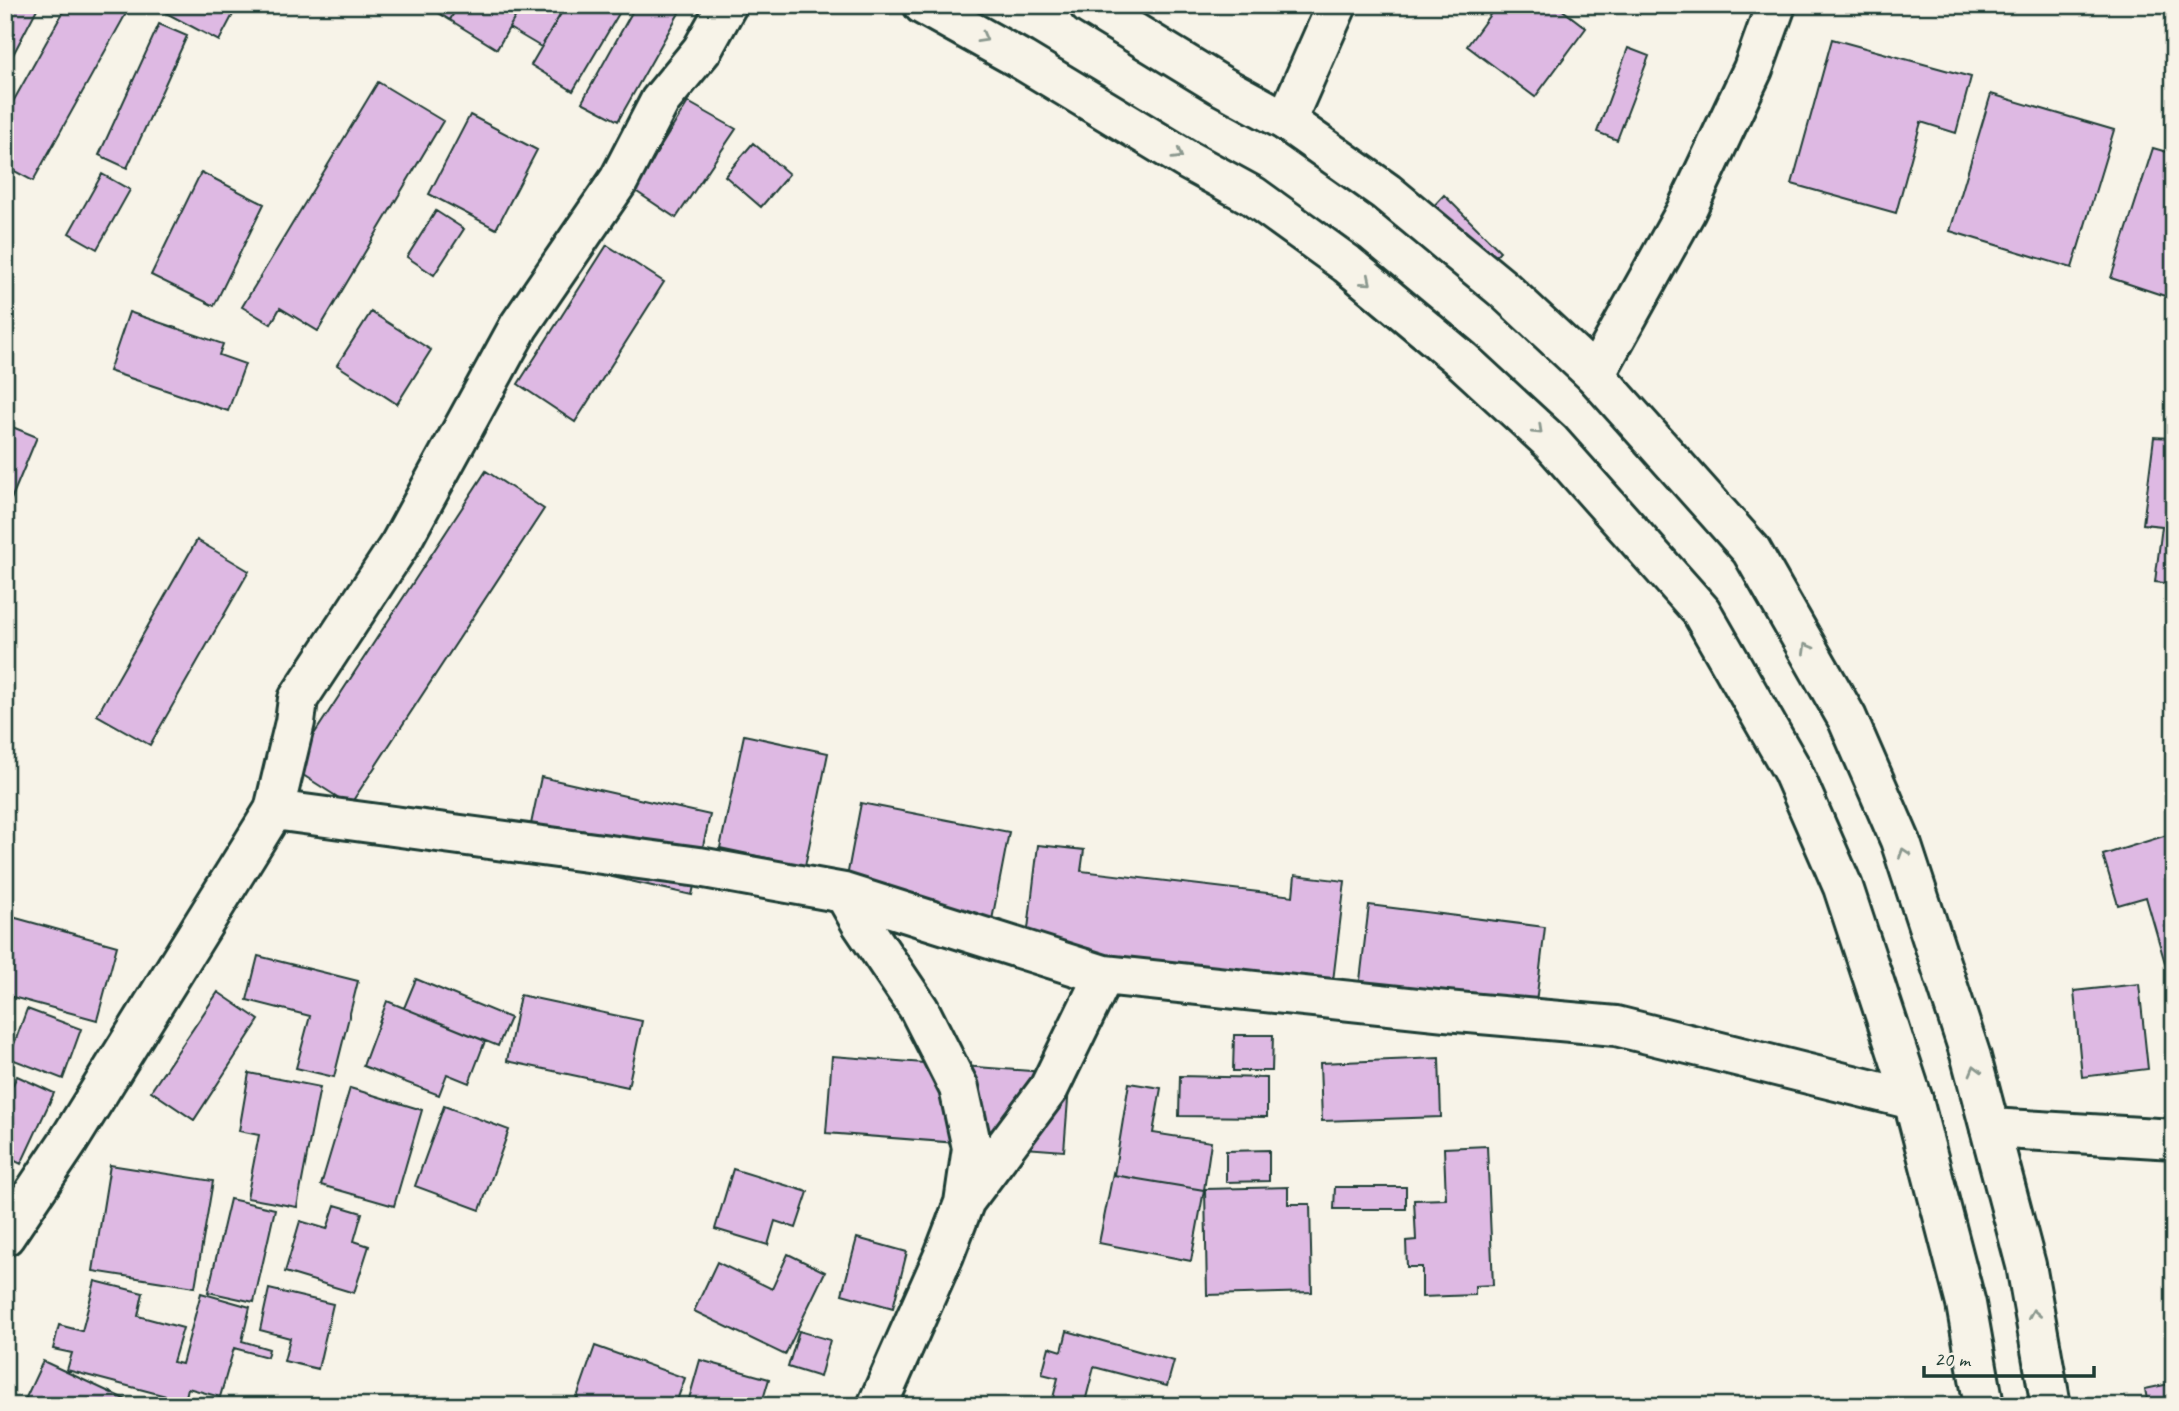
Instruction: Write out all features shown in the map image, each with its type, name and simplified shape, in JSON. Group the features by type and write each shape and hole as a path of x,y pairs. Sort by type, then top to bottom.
{"main road":[{"path":"5,1236 68,1142 274,810 298,699 400,544 519,326 619,180 660,101 702,50 726,5"},
{"path":"923,5 1021,60 1189,162 1253,196 1347,264 1462,360 1560,452 1701,611 1791,770 1843,887 1913,1100 1966,1304 1984,1406"},
{"path":"1089,5 1220,85 1286,121 1385,192 1503,289 1595,375 1751,550 1847,718 1900,840 1971,1057 1990,1128 2025,1265 2051,1406"},
{"path":"1286,121 1337,5"},
{"path":"1595,375 1686,211 1753,69 1776,5"},
{"path":"274,810 699,867 844,893 1104,975 1616,1026 1913,1100"},
{"path":"844,893 919,1009 959,1088 972,1148 964,1203 944,1255 877,1406"},
{"path":"964,1203 1049,1088 1104,975"},
{"path":"1990,1128 2174,1139"}],"building":[{"path":"5,5 39,5 5,70"},
{"path":"67,5 119,5 128,10 33,181 5,166 5,116"},
{"path":"151,5 238,5 219,41"},
{"path":"426,5 458,5 450,20"},
{"path":"458,5 522,5 497,49 450,20"},
{"path":"522,5 566,5 541,47 509,28"},
{"path":"566,5 624,5 573,91 531,65"},
{"path":"636,5 666,5 679,13 618,121 582,102"},
{"path":"1497,5 1556,5 1586,28 1535,97 1467,46"},
{"path":"159,24 187,36 127,168 99,155"},
{"path":"1832,39 1971,77 1956,133 1921,122 1896,213 1792,184"},
{"path":"1628,48 1649,56 1617,140 1597,132"},
{"path":"378,82 443,121 318,331 280,308 271,324 242,307"},
{"path":"1991,94 2114,130 2072,268 1950,231"},
{"path":"688,102 736,129 676,218 634,190"},
{"path":"470,115 537,150 496,229 429,194"},
{"path":"753,143 789,174 761,207 725,176"},
{"path":"2153,148 2174,154 2174,299 2111,278"},
{"path":"201,172 264,204 214,306 151,275"},
{"path":"102,174 130,190 97,249 69,233"},
{"path":"1444,195 1500,251 1487,265 1430,210"},
{"path":"436,211 464,229 434,275 407,257"},
{"path":"607,245 664,282 575,422 518,384"},
{"path":"129,312 223,344 219,355 245,364 228,411 109,371"},
{"path":"371,312 431,350 397,404 337,365"},
{"path":"2174,409 2174,584 2155,582 2162,526 2143,524 2154,437 2170,438"},
{"path":"5,424 37,437 5,514"},
{"path":"486,471 544,509 350,805 292,768"},
{"path":"197,540 249,571 150,745 97,715"},
{"path":"744,735 828,753 805,866 720,848"},
{"path":"541,777 710,815 692,895 524,857"},
{"path":"861,803 1009,832 992,920 844,893"},
{"path":"2167,835 2174,859 2174,994 2146,897 2118,905 2103,855"},
{"path":"1038,845 1084,850 1081,871 1293,896 1295,875 1345,881 1333,981 1026,946"},
{"path":"1369,905 1545,927 1535,1011 1359,989"},
{"path":"5,915 117,946 97,1020 5,995"},
{"path":"258,956 358,981 334,1077 296,1068 310,1016 247,1000"},
{"path":"416,979 510,1018 498,1046 404,1008"},
{"path":"2139,984 2148,1069 2082,1077 2074,991"},
{"path":"218,992 259,1020 194,1120 151,1091"},
{"path":"520,995 642,1021 628,1087 507,1061"},
{"path":"387,1001 485,1041 469,1083 447,1074 439,1095 363,1066"},
{"path":"27,1009 81,1029 63,1079 9,1058"},
{"path":"1234,1035 1273,1035 1272,1071 1233,1071"},
{"path":"832,1056 1070,1074 1064,1151 826,1133"},
{"path":"1439,1058 1441,1117 1322,1121 1320,1063"},
{"path":"249,1073 320,1087 297,1207 247,1198 259,1135 239,1131"},
{"path":"17,1076 54,1093 21,1164 5,1156 5,1101"},
{"path":"1180,1076 1267,1078 1267,1117 1179,1116"},
{"path":"1129,1083 1161,1088 1153,1133 1211,1142 1204,1190 1114,1175"},
{"path":"350,1088 422,1110 394,1206 321,1185"},
{"path":"444,1106 509,1130 480,1210 415,1186"},
{"path":"1487,1146 1493,1285 1475,1286 1475,1295 1422,1297 1422,1267 1407,1267 1406,1241 1416,1240 1414,1200 1446,1199 1444,1148"},
{"path":"1269,1150 1269,1181 1226,1182 1226,1151"},
{"path":"110,1165 213,1181 195,1287 93,1271"},
{"path":"733,1169 808,1192 796,1228 775,1221 768,1245 715,1229"},
{"path":"1113,1173 1204,1190 1191,1261 1099,1243"},
{"path":"1288,1187 1288,1204 1310,1204 1312,1292 1207,1295 1205,1189"},
{"path":"1335,1187 1406,1187 1406,1209 1334,1209"},
{"path":"230,1199 275,1209 254,1302 208,1292"},
{"path":"335,1205 362,1213 354,1241 369,1246 354,1293 285,1272 300,1221 327,1229"},
{"path":"2171,1234 2174,1234 2174,1279 2169,1279"},
{"path":"857,1238 907,1252 893,1308 842,1294"},
{"path":"788,1254 825,1272 785,1355 694,1311 717,1262 772,1289"},
{"path":"95,1281 143,1293 138,1316 183,1328 173,1362 182,1364 201,1293 250,1307 242,1341 269,1349 267,1357 234,1348 220,1397 188,1388 185,1401 67,1370 72,1353 53,1349 59,1325 82,1331"},
{"path":"269,1289 333,1304 318,1369 284,1361 290,1338 260,1330"},
{"path":"799,1331 830,1340 820,1377 788,1367"},
{"path":"1067,1331 1174,1361 1167,1386 1094,1367 1084,1406 1051,1406 1058,1378 1042,1374 1049,1347 1062,1351"},
{"path":"595,1346 685,1378 675,1406 574,1406"},
{"path":"700,1360 769,1379 761,1406 687,1406"},
{"path":"43,1361 135,1404 135,1406 22,1406"},
{"path":"2174,1383 2174,1399 2148,1405 2145,1389"}]}
